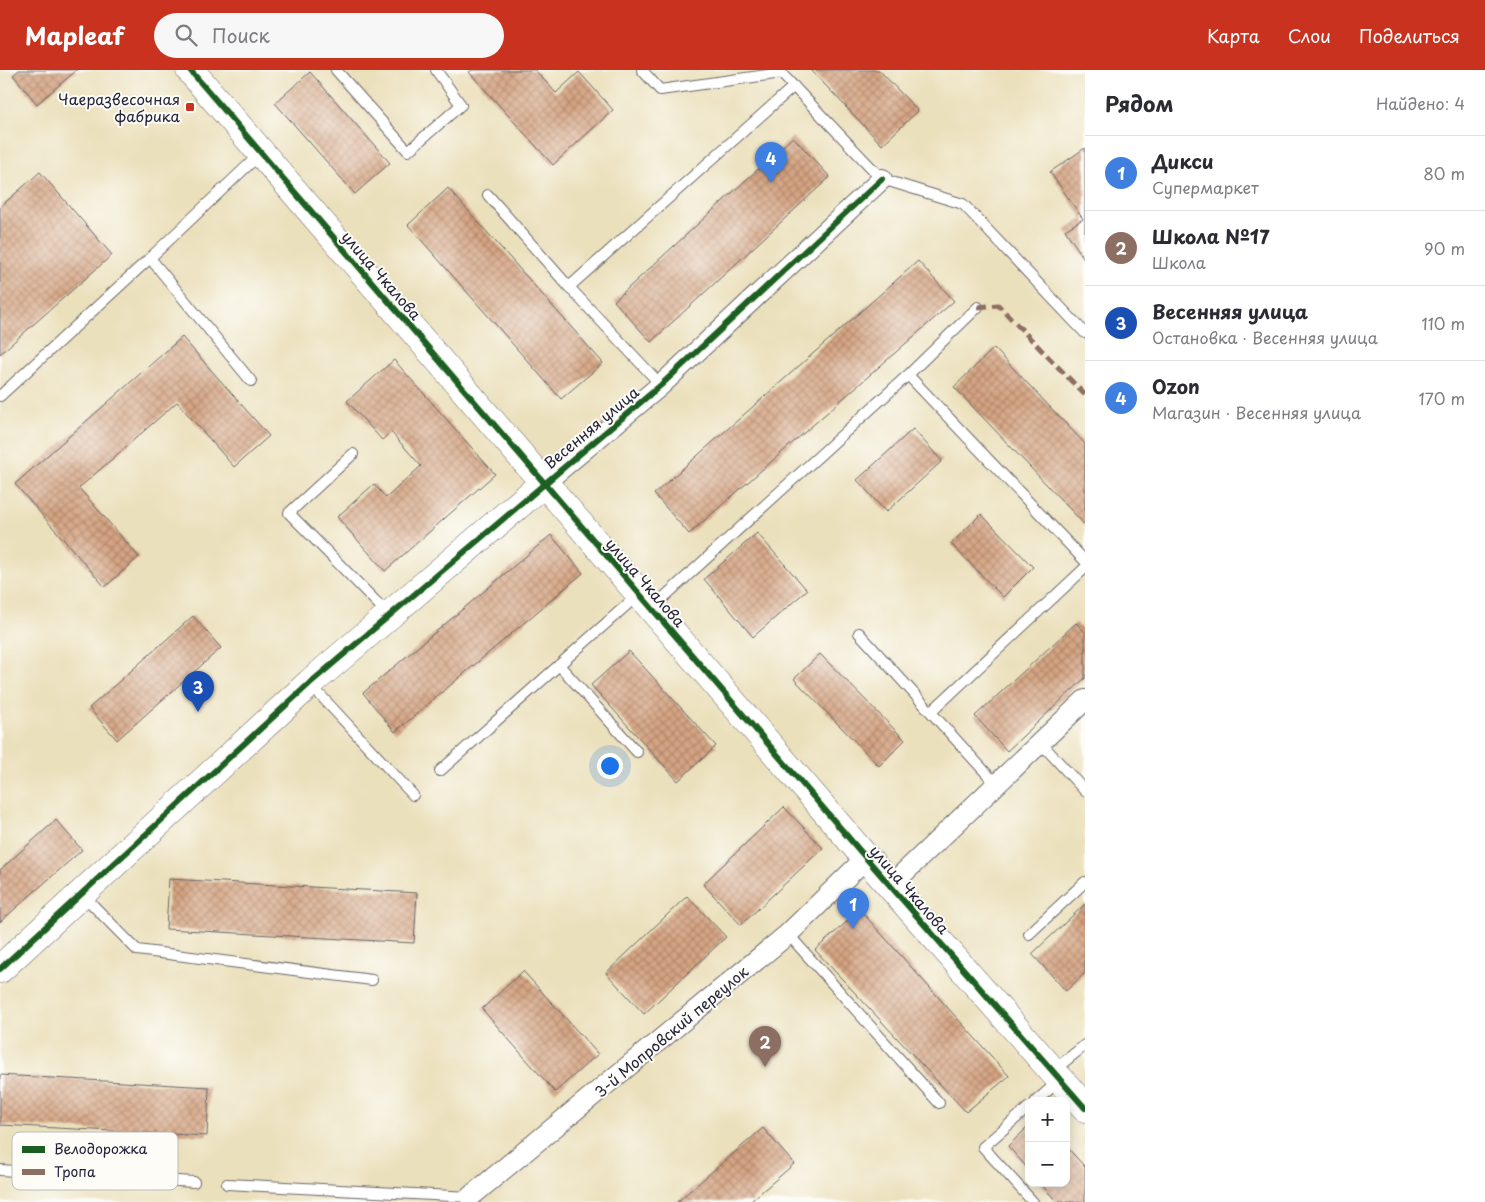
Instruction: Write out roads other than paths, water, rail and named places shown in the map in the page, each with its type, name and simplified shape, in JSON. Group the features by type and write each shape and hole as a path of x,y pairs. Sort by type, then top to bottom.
{"street":[{"name":"улица Чкалова","path":"190,70 866,858 1085,1108"},
{"name":"Весенняя улица","path":"0,970 310,683 661,385 882,179"},
{"path":"891,885 1085,700"},
{"name":"3-й Мопровский переулок","path":"470,1197 788,934 866,858"}],"lane":[{"path":"336,70 408,152 462,105 436,70"},
{"path":"642,70 660,90 780,72 882,179 963,204 1085,333"},
{"path":"569,287 794,86"},
{"path":"0,396 261,153"},
{"path":"488,195 569,287 661,385"},
{"path":"150,258 251,381"},
{"path":"440,771 559,665 646,601 908,375 978,307"},
{"path":"908,375 1085,561"},
{"path":"353,454 289,513 389,614"},
{"path":"931,712 1085,568"},
{"path":"859,633 997,785"},
{"path":"559,665 637,752"},
{"path":"310,683 413,795"},
{"path":"1041,743 1085,791"},
{"path":"1028,934 1085,882"},
{"path":"82,893 137,950 372,980"},
{"path":"788,934 939,1103"},
{"path":"1039,1097 1085,1045"},
{"path":"1025,1110 983,1147 1033,1202"},
{"path":"178,1181 194,1182"},
{"path":"227,1184 470,1197"}],"place":[{"name":"Чаеразвесочная фабрика","path":"190,107"},
{"name":"Ozon","path":"771,183"},
{"name":"Весенняя улица","path":"198,712"},
{"name":"Дикси","path":"853,929"},
{"name":"Школа №17","path":"765,1067"}]}
